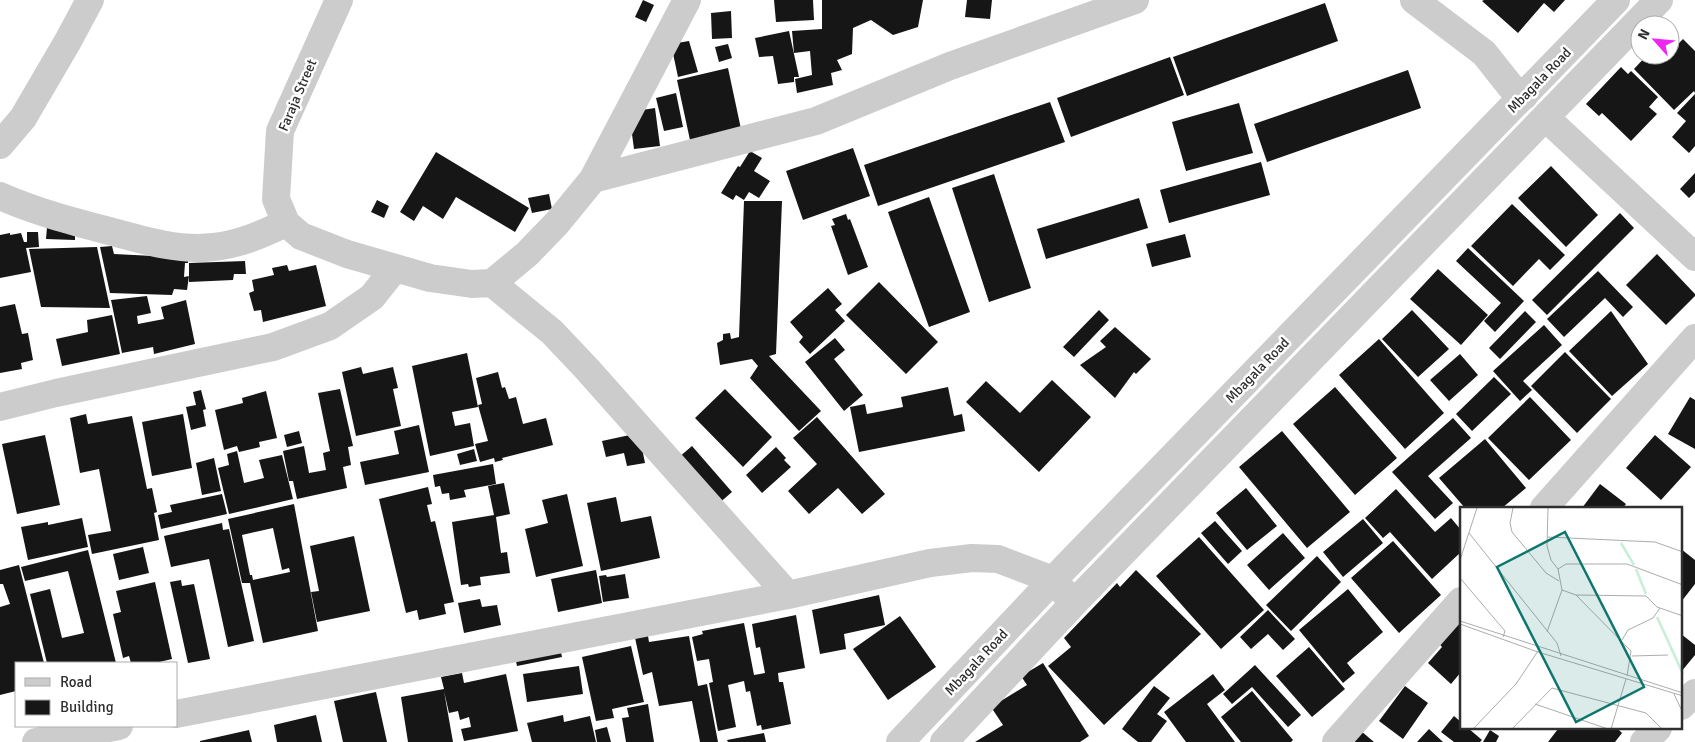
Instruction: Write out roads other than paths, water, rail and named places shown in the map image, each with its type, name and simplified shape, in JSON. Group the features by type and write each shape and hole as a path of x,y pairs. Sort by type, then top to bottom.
{"street":[{"path":"0,145 22,118 90,0"},
{"name":"Faraja Street","path":"286,223 276,199 280,131 339,0"},
{"path":"0,196 43,212 90,226 141,240 182,248 214,248 252,240 286,223 301,236 347,254 395,268 430,278 472,284 492,282 527,254 557,224 593,179 687,0"},
{"path":"593,179 816,121 950,66 1136,0"},
{"path":"1414,0 1484,53 1511,87 1524,96"},
{"name":"Mbagala Road","path":"901,741 1053,580 1616,0"},
{"path":"944,742 1074,603 1659,0"},
{"path":"1546,118 1695,257"},
{"path":"0,407 56,393 273,347 330,326 372,297 395,268"},
{"path":"492,282 552,332 587,368 788,595"},
{"path":"1545,507 1695,338"},
{"path":"178,714 788,595 930,563 972,558 998,559 1053,580 1074,603"},
{"path":"1336,742 1460,602"},
{"path":"1682,705 1695,693"},
{"path":"36,742 113,727"},
{"path":"1644,742 1656,730"}]}
